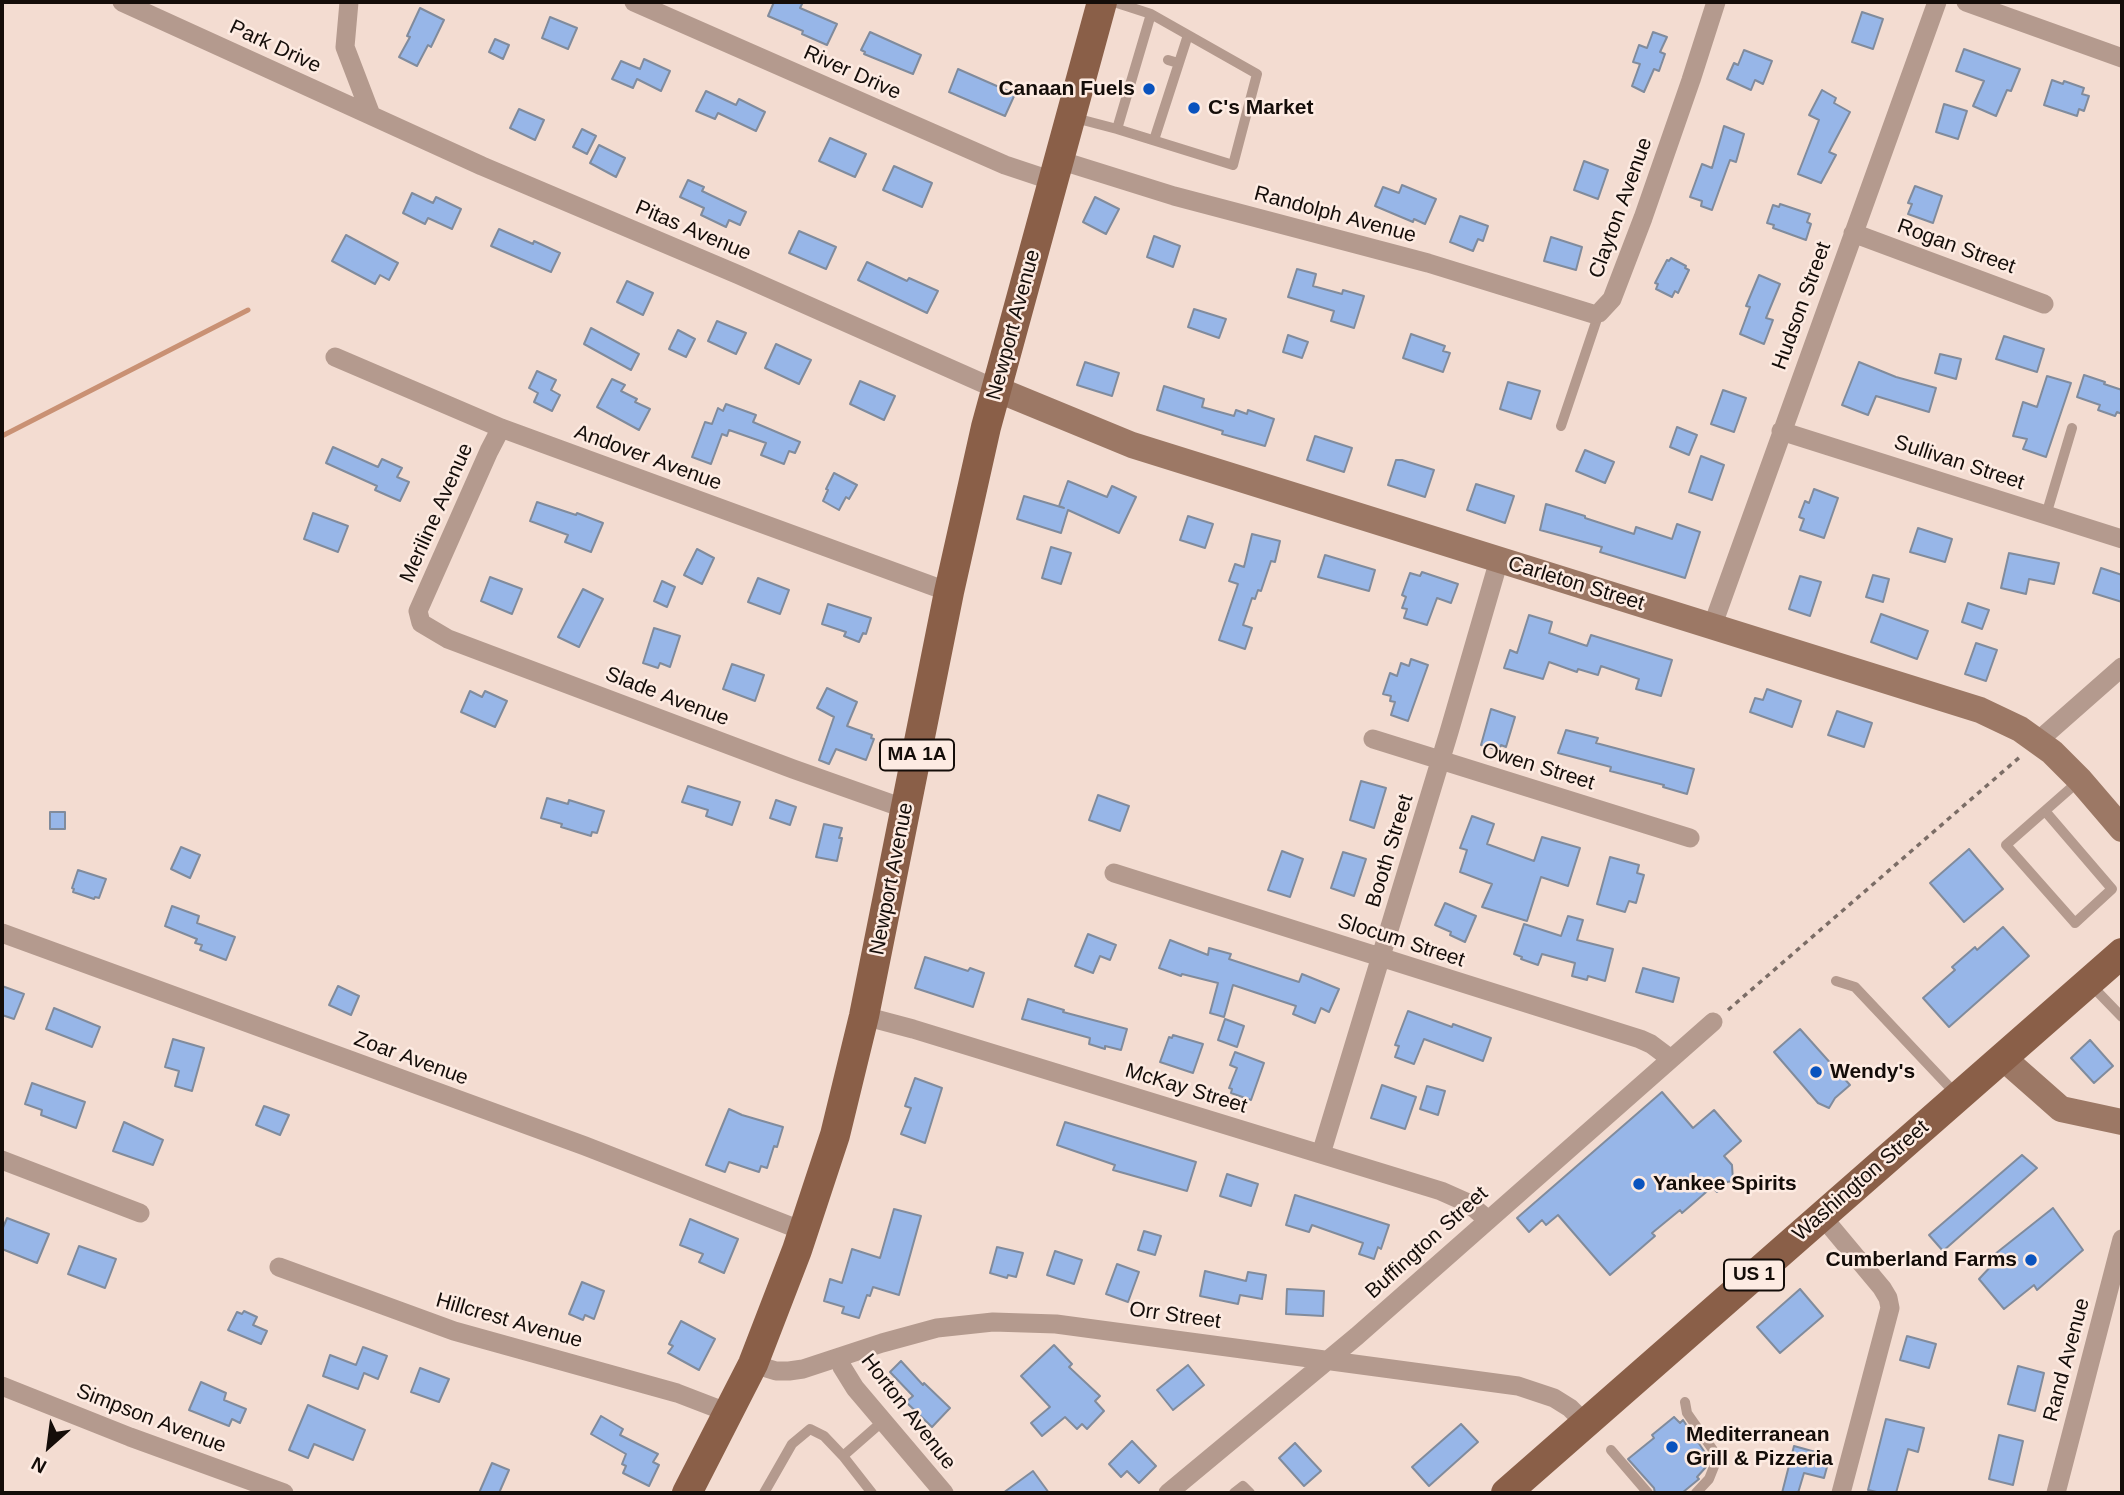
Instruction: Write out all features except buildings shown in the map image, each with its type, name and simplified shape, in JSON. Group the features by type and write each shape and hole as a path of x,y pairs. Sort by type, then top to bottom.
{"main road":[{"name":"Newport Avenue","path":"687,1493 752,1364 803,1231 835,1135 864,1016 949,592 996,389 1102,2"},
{"name":"Washington Street","path":"1510,1492 1585,1423 2122,953"}],"street":[{"name":"Park Drive","path":"122,2 371,116"},
{"path":"349,2 345,47 371,116"},
{"name":"River Drive","path":"634,2 1006,165 1056,171"},
{"name":"Clayton Avenue","path":"1599,313 1612,299 1643,218 1716,2"},
{"name":"Hudson Street","path":"1712,627 1937,2"},
{"path":"1966,2 2122,58"},
{"name":"Pitas Avenue","path":"371,116 996,389"},
{"name":"Randolph Avenue","path":"1056,171 1174,196 1428,263 1593,314 1599,313"},
{"name":"Rogan Street","path":"1853,233 2044,304"},
{"name":"Andover Avenue","path":"335,357 502,428 949,592"},
{"name":"Carleton Street","path":"996,389 1132,446 1980,710 2020,729 2052,751 2122,829"},
{"name":"Meriline Avenue","path":"418,618 418,611 428,587 502,428"},
{"name":"Sullivan Street","path":"1781,431 2122,539"},
{"name":"Booth Street","path":"1321,1154 1499,560"},
{"name":"Slade Avenue","path":"418,618 421,623 448,639 793,769 906,808"},
{"path":"2038,741 2122,667"},
{"name":"Owen Street","path":"1373,739 1690,838"},
{"name":"Slocum Street","path":"1114,873 1640,1040 1651,1044 1671,1059"},
{"name":"Zoar Avenue","path":"2,933 585,1146 803,1231"},
{"name":"McKay Street","path":"864,1016 1456,1196 1487,1219"},
{"name":"Buffington Street","path":"1168,1493 1327,1361 1713,1022"},
{"path":"2002,1057 2062,1109 2122,1122"},
{"path":"2,1160 140,1213"},
{"path":"1821,1216 1882,1288 1890,1308 1841,1493"},
{"name":"Rand Avenue","path":"2056,1493 2122,1239"},
{"name":"Hillcrest Avenue","path":"279,1267 454,1331 668,1390 729,1413"},
{"name":"Orr Street","path":"752,1364 776,1371 803,1369 882,1343 937,1328 964,1324 1024,1322 1085,1326 1518,1386 1554,1398 1570,1408 1585,1423"},
{"name":"Horton Avenue","path":"839,1357 848,1378 944,1493"},
{"name":"Simpson Avenue","path":"2,1386 130,1437 284,1493"}],"lane":[{"path":"1071,117 1117,128 1233,165 1257,74 1151,14 1114,2"},
{"path":"1117,128 1132,98 1140,51 1151,14"},
{"path":"1154,140 1159,106 1173,61 1188,34"},
{"path":"1140,51 1151,55"},
{"name":"Clayton Avenue","path":"1561,426 1599,313"},
{"path":"2046,515 2071,428"},
{"path":"2045,811 2112,888 2075,923 2006,845 2080,780"},
{"path":"1836,981 1855,987 1959,1097"},
{"path":"2089,982 2120,1012"},
{"path":"1685,1402 1687,1413 1717,1459 1709,1479 1696,1493"},
{"path":"842,1456 883,1421"},
{"path":"764,1493 792,1444 810,1429 824,1436 872,1493"},
{"path":"1611,1450 1648,1493"},
{"path":"1234,1493 1243,1486 1250,1493"}],"path":[{"path":"1713,1022 2038,741"}],"waterway":[{"path":"2,436 248,310"}],"place":[{"name":"Canaan Fuels","path":"1149,89"},
{"name":"C's Market","path":"1194,108"},
{"name":"Wendy's","path":"1816,1072"},
{"name":"Yankee Spirits","path":"1639,1184"},
{"name":"Cumberland Farms","path":"2031,1260"},
{"name":"Mediterranean Grill & Pizzeria","path":"1672,1447"}]}
